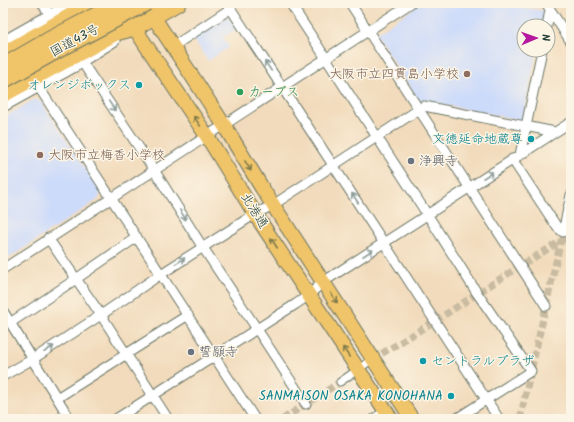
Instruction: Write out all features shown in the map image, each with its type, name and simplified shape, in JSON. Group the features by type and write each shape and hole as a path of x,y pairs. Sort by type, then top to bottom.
{"highway":[{"path":"4,43 74,8 93,3"},
{"name":"国道43号","path":"3,66 48,40 119,3"},
{"name":"国道43号","path":"3,81 146,3"},
{"path":"3,95 116,33 135,28 178,3"}],"main road":[{"name":"北港通","path":"119,3 207,136 255,214 357,370 384,416"},
{"name":"北港通","path":"146,3 172,47 224,125 273,205 412,419"}],"street":[{"path":"42,3 50,15"},
{"path":"290,3 477,293 531,371 456,419"},
{"path":"350,3 546,306"},
{"path":"3,268 411,3"},
{"path":"172,47 228,6 334,165 499,419"},
{"path":"547,18 548,7"},
{"path":"548,7 571,42"},
{"path":"4,43 50,15 74,8"},
{"path":"3,106 82,62 135,28"},
{"path":"540,58 526,126 516,157 557,227 563,232 571,195"},
{"path":"82,62 306,404"},
{"path":"38,86 255,419"},
{"path":"3,376 33,360 101,316 161,274 255,214 273,205 424,106 555,132"},
{"path":"116,419 309,295 323,282 427,214 571,122"},
{"path":"10,323 137,237"},
{"path":"48,238 168,419"},
{"path":"3,311 70,419"},
{"path":"57,398 188,315"},
{"path":"340,382 373,359"}],"shaded area":[{"name":"大阪市立四貫島小学校","path":"422,3 509,3 509,5 545,11 544,18 516,18 516,58 535,58 523,119 519,120 420,100 417,98 376,35 377,32"},
{"path":"229,17 237,29 223,37 229,47 208,61 193,38"},
{"name":"大阪市立梅香小学校","path":"35,99 41,102 101,192 99,199 3,262 3,118"}],"tunnel":[{"path":"373,359 571,235"},
{"path":"520,419 561,240"},
{"path":"283,419 340,382"}],"place":[{"name":"大阪市立四貫島小学校","path":"467,74"},
{"name":"オレンジボックス","path":"139,85"},
{"name":"カーブス","path":"240,92"},
{"name":"文徳延命地蔵尊","path":"531,139"},
{"name":"大阪市立梅香小学校","path":"40,155"},
{"name":"浄興寺","path":"411,161"},
{"name":"誓願寺","path":"191,352"},
{"name":"セントラルプラザ","path":"423,361"},
{"name":"SANMAISON OSAKA KONOHANA","path":"451,396"}]}
